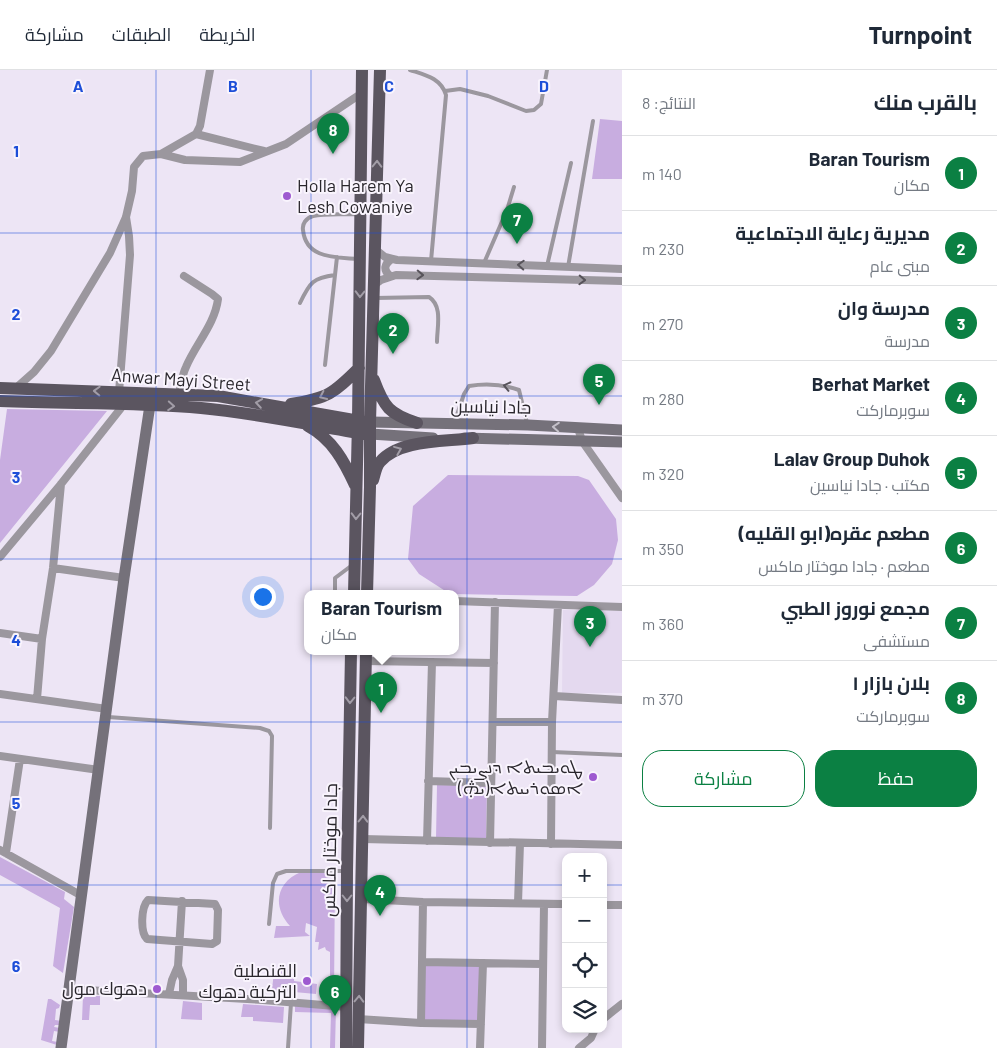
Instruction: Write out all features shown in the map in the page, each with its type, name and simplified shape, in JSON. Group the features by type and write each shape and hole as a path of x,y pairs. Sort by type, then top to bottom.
{"main road":[{"path":"362,70 359,368 370,487 367,590"},
{"path":"354,590 357,488 371,373 380,70"},
{"path":"278,406 325,397 339,388 359,368"},
{"path":"371,373 382,401 392,412 417,423"},
{"name":"Anwar Mayi Street","path":"0,388 122,398 150,404 202,408 301,423 364,427"},
{"name":"Anwar Mayi Street","path":"0,401 122,398 179,394 218,396 278,406 364,427"},
{"path":"301,423 317,431 336,450 357,488"},
{"path":"370,487 379,462 393,450 414,445 473,438"},
{"name":"جادا موختار ماكس","path":"346,1048 351,655"},
{"path":"358,1048 366,656"}],"street":[{"path":"161,154 196,134 200,126 210,70"},
{"path":"14,389 34,372 51,351 110,253 126,217 132,190 134,167 143,156 161,154 185,160 240,162 286,144 362,94"},
{"path":"196,134 264,152"},
{"path":"0,557 62,484 122,398 130,255 126,217"},
{"path":"375,249 392,259 622,269"},
{"path":"390,276 386,272 385,267 387,262 392,259"},
{"path":"374,292 381,280 390,276 403,275 622,281"},
{"path":"179,394 185,369 212,317 218,299 184,276"},
{"path":"61,1048 124,578 150,404"},
{"name":"جادا نیاسین","path":"364,427 417,423 620,429"},
{"name":"جادا نیاسین","path":"364,427 388,436 622,442"},
{"path":"578,428 582,441 622,498"},
{"path":"37,699 42,639 53,568 62,484"},
{"path":"53,568 124,578"},
{"path":"459,601 622,606"},
{"path":"490,843 495,602"},
{"path":"550,844 552,722 558,605"},
{"path":"0,632 42,639"},
{"path":"366,656 432,662 494,663"},
{"path":"427,841 432,662"},
{"path":"0,694 37,699 106,713"},
{"path":"554,696 622,700"},
{"path":"493,722 552,722"},
{"path":"0,756 99,770"},
{"path":"20,759 3,852 82,896"},
{"path":"428,781 491,783"},
{"path":"363,839 622,845"},
{"path":"518,903 520,843"},
{"path":"362,899 562,904"},
{"path":"150,900 182,901 213,903 217,905 218,940 212,944 149,940 145,938 143,932 144,906 146,902 150,900"},
{"path":"169,994 178,966 182,901"},
{"path":"421,1023 423,902"},
{"path":"542,1048 544,904"},
{"path":"607,905 622,905"},
{"path":"422,962 542,964"},
{"path":"480,1048 483,963"},
{"path":"178,966 183,980 183,995"},
{"path":"68,989 169,994 347,1007"},
{"path":"607,1016 622,1004"},
{"path":"358,1019 481,1024"},
{"path":"579,1048 593,1033"}],"lane":[{"path":"410,70 434,78 445,91 446,100 431,261"},
{"path":"445,91 460,89 488,96 526,111 534,110 541,104 547,70"},
{"path":"568,267 593,121"},
{"path":"547,266 571,163"},
{"path":"484,263 507,210 514,187"},
{"path":"360,214 312,216 304,222 302,228 305,241 309,247 321,254 360,259"},
{"path":"325,365 337,257"},
{"path":"300,302 308,286 316,279 335,275"},
{"path":"374,292 430,297 435,301 438,306 436,342"},
{"path":"454,424 464,394 469,386 485,384 506,386 520,390 528,425"},
{"path":"335,590 335,578 355,563"},
{"path":"106,713 260,728 269,731 272,736 270,828"},
{"path":"552,752 622,756"},
{"path":"269,924 273,883 277,874 286,871 347,871"},
{"path":"288,1048 291,1002"}],"shaded area":[{"path":"600,119 622,121 622,179 592,179"},
{"path":"7,409 107,411 0,543 0,460"},
{"path":"448,475 578,476 589,480 616,519 618,540 612,564 594,585 577,596 459,594 459,590 444,590 419,574 408,559 413,506"},
{"path":"563,610 622,611 622,693 562,693"},
{"path":"437,785 487,786 486,839 436,838"},
{"path":"0,857 65,892 64,899 74,907 63,973 53,966 60,908 0,875"},
{"path":"301,872 335,873 334,995 330,995 329,989 325,988 330,982 330,952 325,947 318,950 319,942 315,942 317,927 306,923 305,932 310,936 274,938 276,926 290,926 284,919 279,903 282,888 293,876"},
{"path":"423,962 483,963 481,1024 421,1023"},
{"path":"280,969 294,970 294,981 317,984 316,994 272,990 274,971"},
{"path":"83,996 100,996 100,1005 90,1005 89,1020 82,1020"},
{"path":"48,999 60,1005 56,1009 55,1020 62,1021 62,1025 55,1025 54,1027 60,1028 60,1032 54,1031 52,1041 58,1042 57,1045 41,1040"},
{"path":"183,1001 202,1003 202,1020 181,1019"},
{"path":"243,1004 284,1007 283,1023 253,1021 253,1017 241,1017"},
{"path":"295,1006 336,1008 335,1048 330,1048 331,1013 295,1012"}],"place":[{"name":"بلان بازار ١","path":"333,154"},
{"name":"Holla Harem Ya Lesh Cowaniye","path":"287,196"},
{"name":"مجمع نوروز الطبي","path":"517,244"},
{"name":"مديرية رعاية الاجتماعية","path":"393,354"},
{"name":"Lalav Group Duhok","path":"599,405"},
{"name":"مدرسة وان","path":"590,647"},
{"name":"Baran Tourism","path":"381,713"},
{"name":"ܛܘܝܒܝܬܐ ܕܢܨܝܒܝܢ ܐܣܘܪܝܝܬܐ(ܞ)","path":"593,777"},
{"name":"Berhat Market","path":"380,916"},
{"name":"القنصلية التركية دهوك","path":"307,981"},
{"name":"دهوك مول","path":"157,989"},
{"name":"مطعم عقره(ابو القليه)","path":"335,1016"}]}
